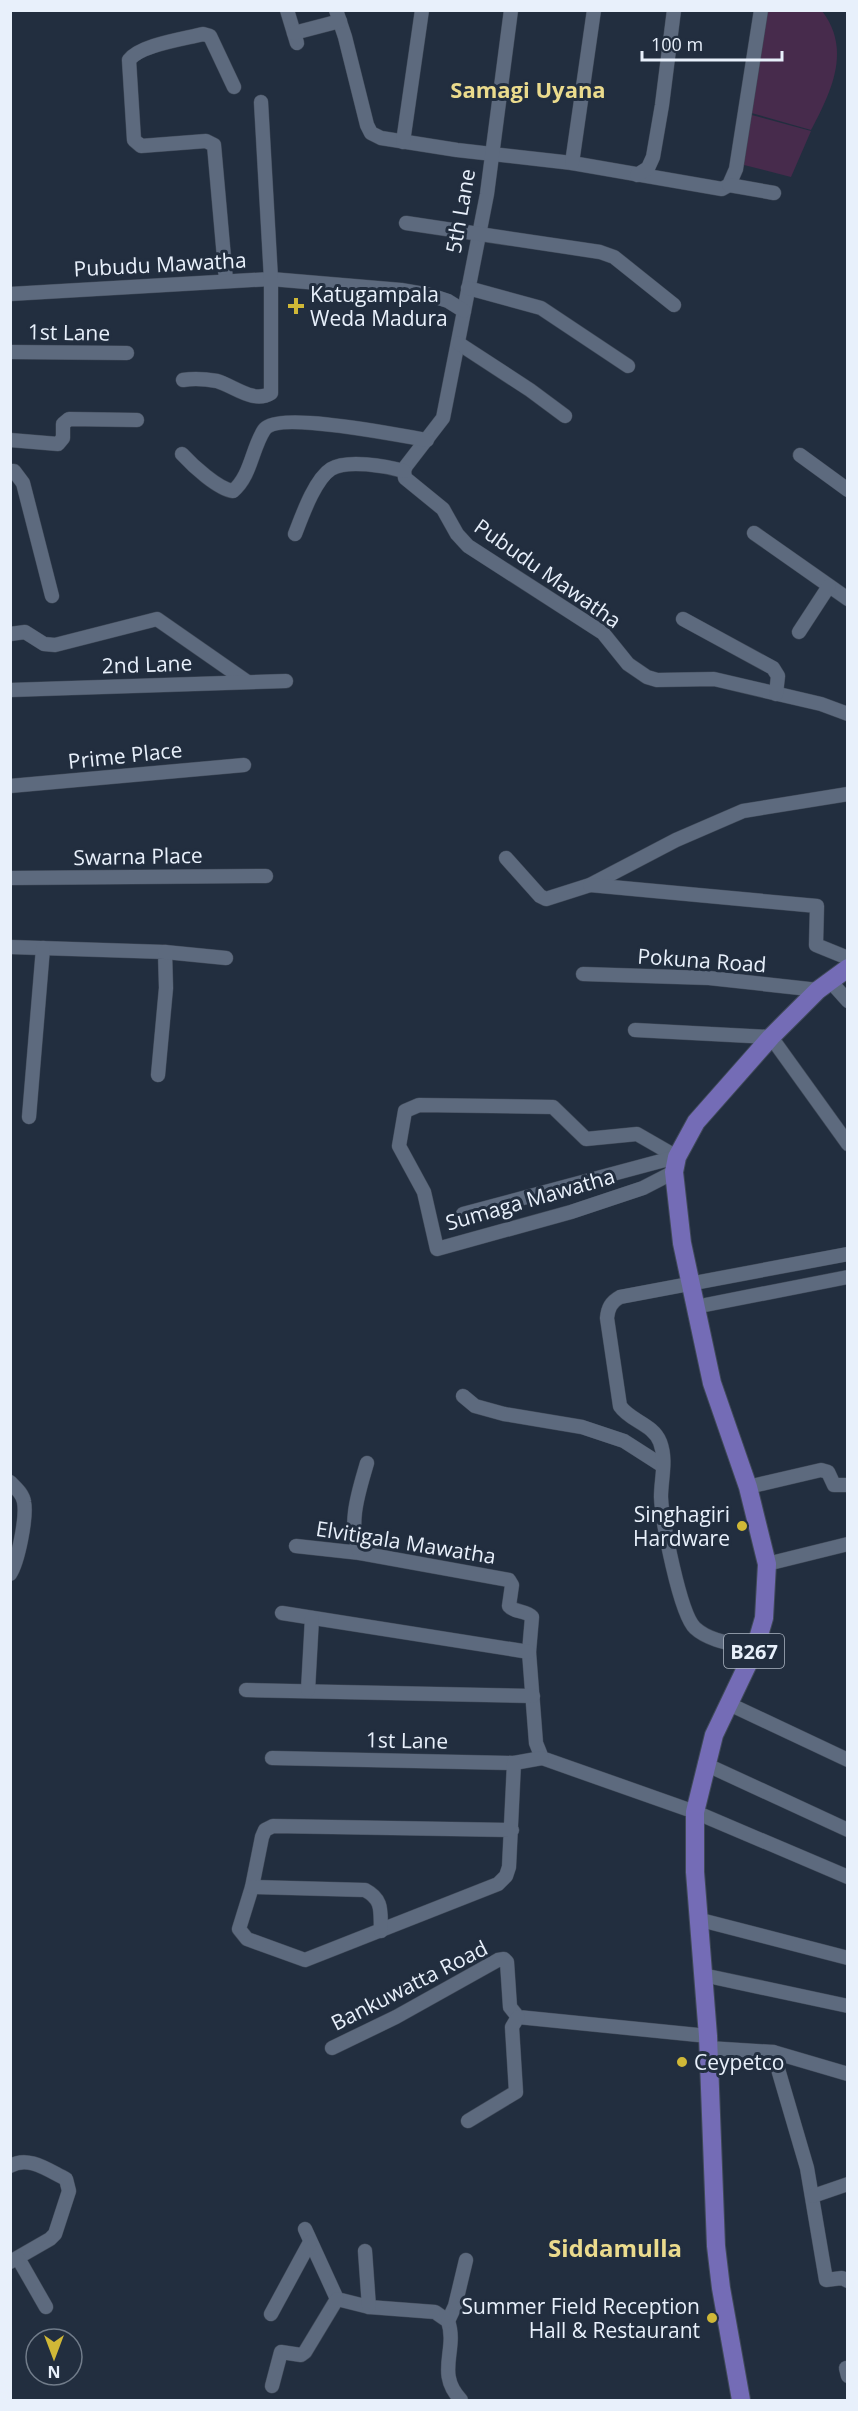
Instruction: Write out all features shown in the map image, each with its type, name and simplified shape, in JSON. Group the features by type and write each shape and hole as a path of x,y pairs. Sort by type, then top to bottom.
{"main road":[{"path":"676,1162 696,1122 771,1037 824,985 848,968"},
{"name":"B267","path":"676,1162 682,1243 712,1383 748,1487 767,1564 764,1618 755,1649 714,1736 705,1764 695,1812 697,1919 708,2042 716,2246 741,2400"}],"street":[{"path":"287,10 296,38 338,16 369,131 381,138 572,163 722,189 729,185 735,174 739,156 761,10"},
{"path":"403,142 422,10"},
{"path":"492,154 511,10"},
{"path":"572,163 594,10"},
{"path":"637,175 648,168 653,157 674,10"},
{"path":"226,280 214,146 206,141 141,146 134,140 129,60 134,53 203,34 210,36 234,87"},
{"path":"183,380 192,378 216,381 253,396 266,397 272,393 271,279 261,102"},
{"name":"5th Lane","path":"464,311 492,154"},
{"path":"729,185 774,193"},
{"path":"405,223 479,232 600,252 614,257 674,305"},
{"name":"Pubudu Mawatha","path":"10,294 271,279 430,295 448,301 464,311"},
{"path":"468,288 541,308 628,366"},
{"path":"295,534 320,482 333,468 354,464 377,465 404,471 443,418 464,311"},
{"path":"458,343 565,416"},
{"name":"1st Lane","path":"10,352 127,353"},
{"path":"10,440 58,444 63,438 63,423 69,419 137,420"},
{"path":"182,454 203,474 221,487 233,492 254,456 264,430 273,424 315,422 427,440"},
{"path":"800,455 848,490"},
{"path":"10,471 14,471 23,483 52,596"},
{"name":"Pubudu Mawatha","path":"404,471 408,482 443,509 457,534 468,546 603,633 628,664 647,677 657,680 714,679 848,714"},
{"path":"754,533 848,599"},
{"path":"799,632 829,585"},
{"path":"10,634 25,632 44,644 55,645 157,619 246,681"},
{"path":"682,619 773,668 778,676 776,694"},
{"name":"2nd Lane","path":"10,690 286,681"},
{"name":"Prime Place","path":"10,786 244,765"},
{"path":"506,858 540,896 546,898 590,885 676,840 743,811 848,794"},
{"name":"Swarna Place","path":"10,878 266,876"},
{"path":"590,885 817,906 816,945 848,957"},
{"path":"10,947 165,952 226,958"},
{"path":"29,1117 43,948"},
{"path":"158,1075 166,988 165,952"},
{"name":"Pokuna Road","path":"583,974 824,985"},
{"path":"824,985 848,1001"},
{"path":"635,1030 771,1037 848,1144"},
{"name":"Sumaga Mawatha","path":"419,1105 553,1107 586,1139 637,1134 676,1162 643,1188 571,1212 437,1249 424,1192 399,1146 405,1111 419,1105"},
{"path":"463,1214 676,1162"},
{"path":"755,1649 706,1636 688,1620 664,1524 660,1441 643,1423 624,1412 620,1406 607,1318 609,1306 620,1297 848,1254"},
{"path":"695,1307 848,1277"},
{"path":"462,1396 475,1406 485,1409 582,1428 624,1441 663,1466"},
{"path":"360,1553 357,1546 354,1516 368,1463"},
{"path":"748,1487 821,1470 828,1472 834,1485 848,1485"},
{"path":"10,1482 22,1495 24,1501 13,1567"},
{"path":"767,1564 848,1544"},
{"name":"Elvitigala Mawatha","path":"296,1546 360,1553 509,1580 512,1585 509,1606 511,1609 532,1617 529,1652 536,1743 542,1758"},
{"path":"282,1613 529,1652"},
{"path":"308,1690 312,1618"},
{"path":"246,1690 533,1696"},
{"path":"729,1704 848,1760"},
{"name":"1st Lane","path":"272,1758 514,1763 542,1758"},
{"path":"542,1758 695,1812 848,1877"},
{"path":"512,1830 273,1826 266,1830 262,1837 252,1887 239,1929 242,1935 297,1959 313,1959 498,1884 506,1876 509,1867 512,1830 514,1763"},
{"path":"705,1764 848,1830"},
{"path":"252,1887 364,1890 375,1895 379,1902 381,1931"},
{"path":"697,1919 848,1958"},
{"name":"Bankuwatta Road","path":"332,2048 396,2017 498,1960 504,1959 507,1962 510,2007 518,2017"},
{"path":"703,1975 848,2006"},
{"path":"468,2121 516,2092 512,2027 518,2017 773,2052 848,2074"},
{"path":"773,2052 807,2168 826,2280 842,2278 848,2281"},
{"path":"10,2166 28,2162 66,2179 69,2191 55,2234 50,2240 14,2260 46,2307"},
{"path":"813,2196 848,2184"},
{"path":"271,2314 308,2235 337,2299"},
{"path":"365,2252 369,2307"},
{"path":"461,2400 451,2387 448,2376 451,2335 448,2321 455,2306 466,2260"},
{"path":"337,2299 369,2307 435,2312 448,2321"},
{"path":"272,2386 278,2356 281,2352 301,2355 305,2352 337,2299"}],"shaded area":[{"path":"766,11 822,11 831,26 836,41 835,71 825,101 811,130 748,112"},
{"path":"748,114 811,131 791,177 740,164"}],"place":[{"name":"Katugampala Weda Madura","path":"296,306"},
{"name":"Singhagiri Hardware","path":"742,1526"},
{"name":"Ceypetco","path":"682,2062"},
{"name":"Summer Field Reception Hall & Restaurant","path":"712,2318"}],"district":[{"name":"Samagi Uyana","path":"528,89"},
{"name":"Siddamulla","path":"615,2247"}]}
